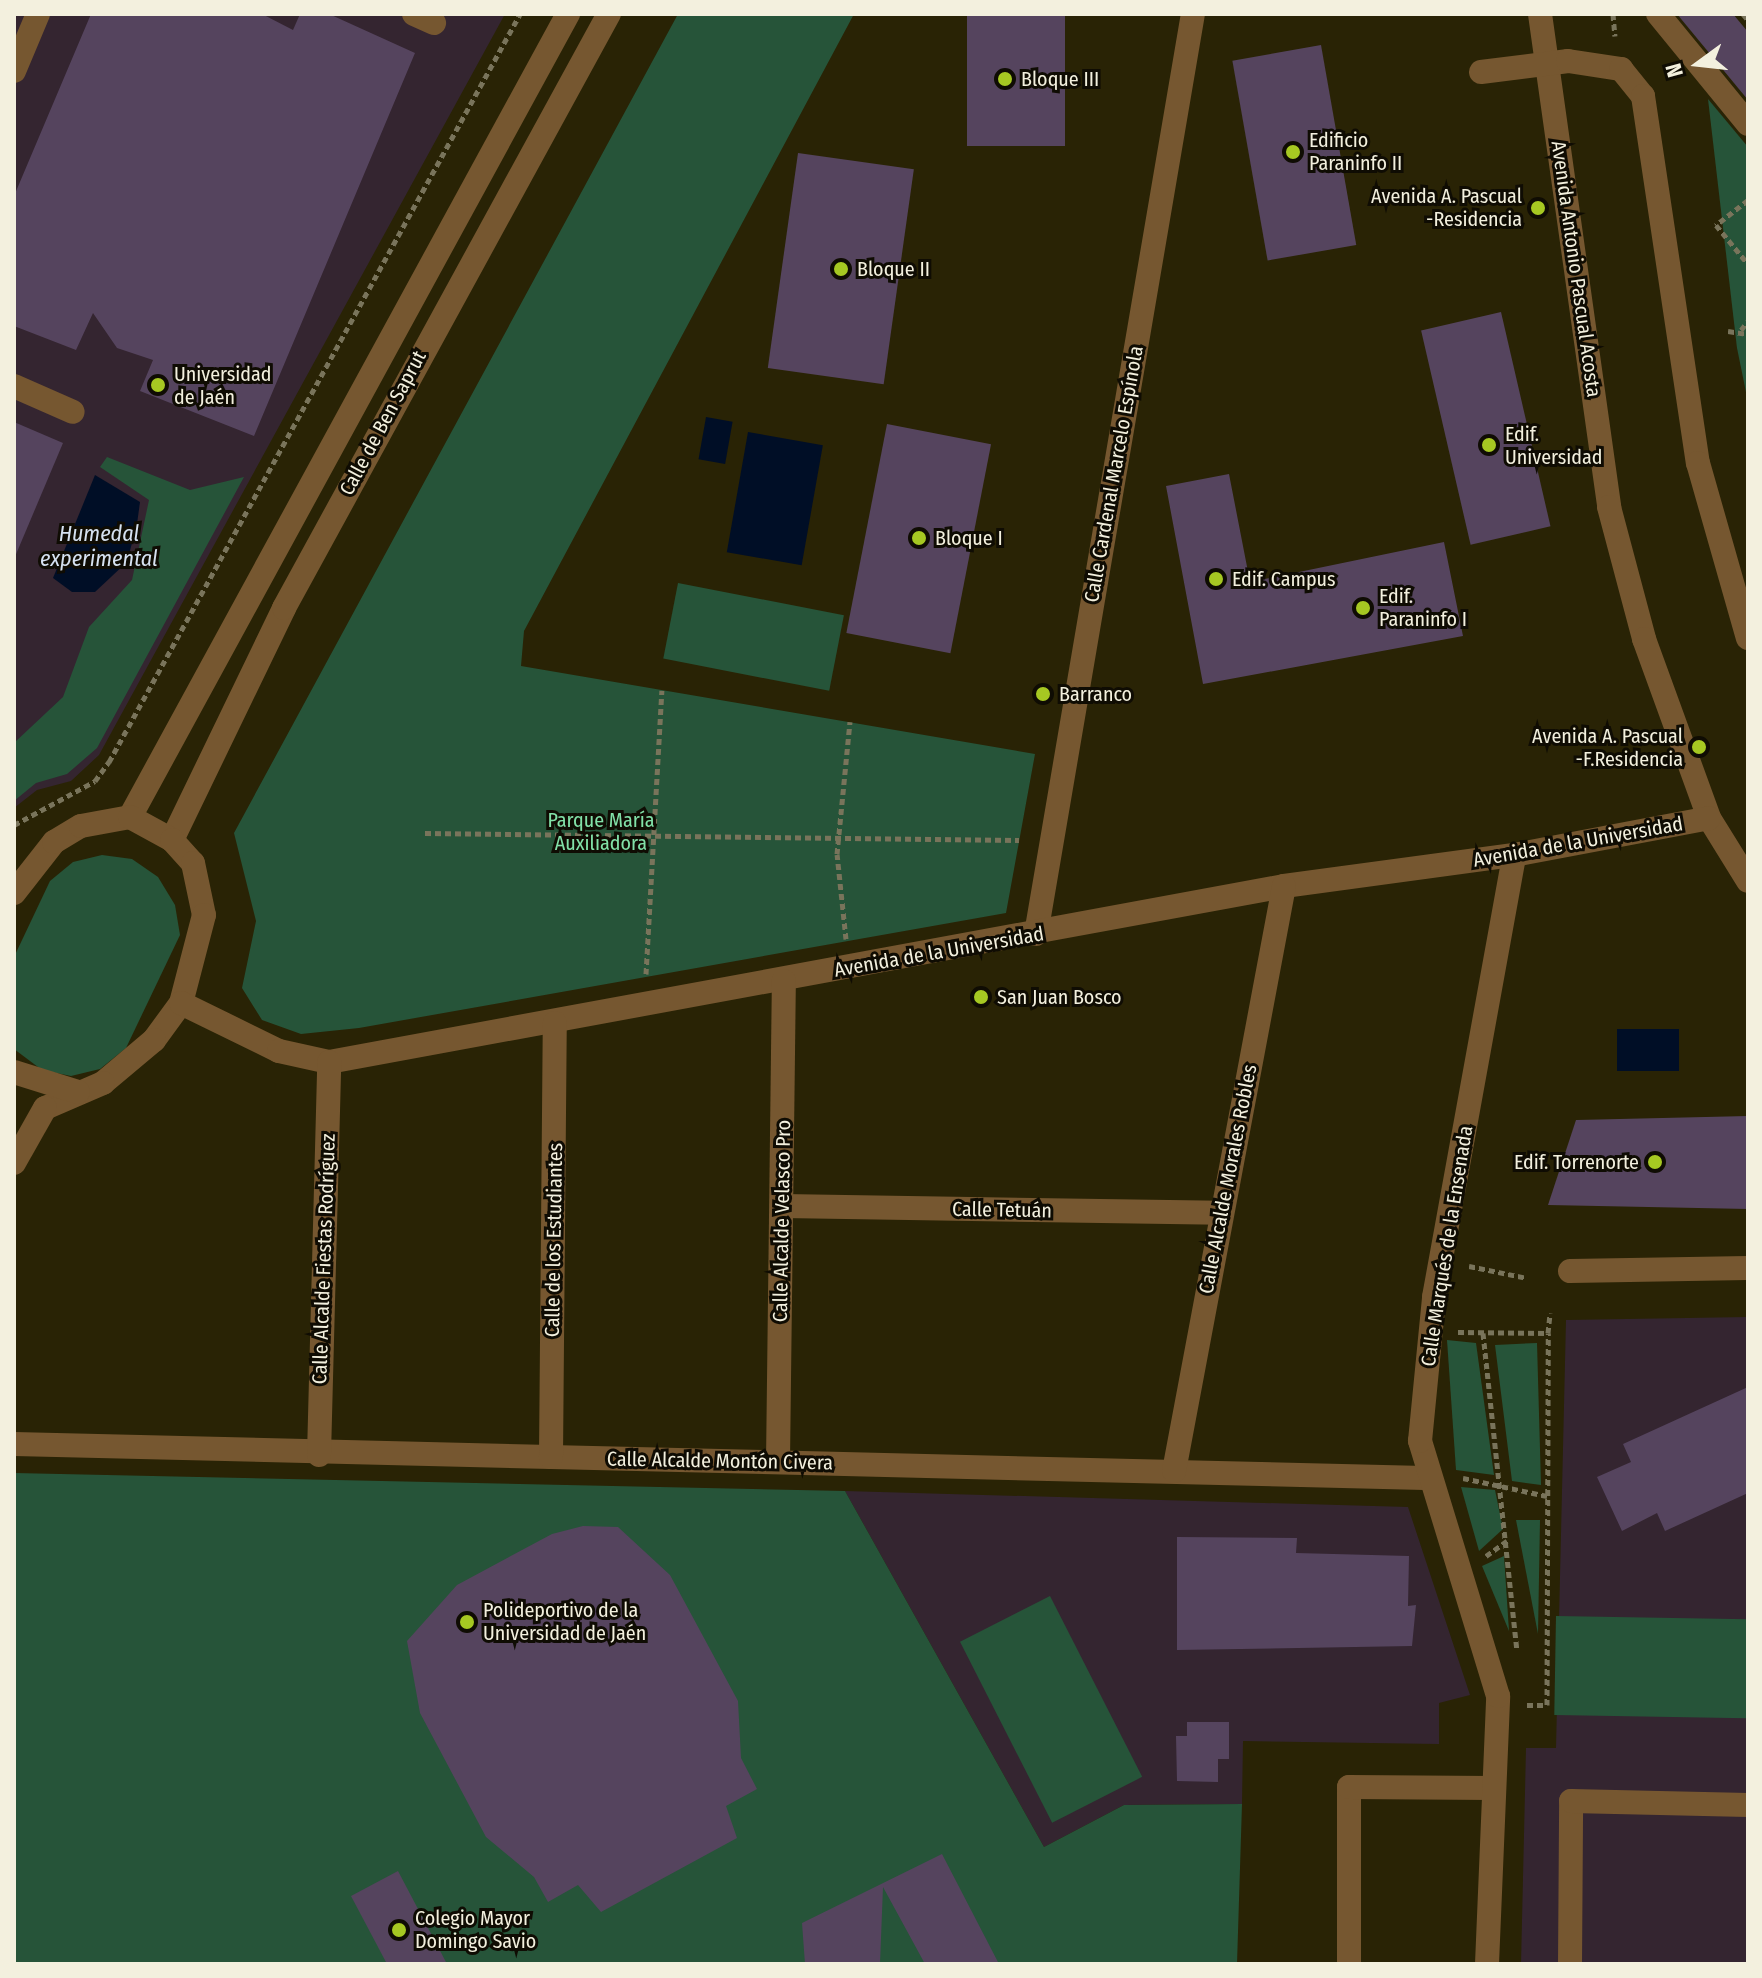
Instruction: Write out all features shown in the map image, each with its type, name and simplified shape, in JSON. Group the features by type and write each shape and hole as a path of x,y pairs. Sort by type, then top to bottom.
{"street":[{"path":"14,71 38,14"},
{"name":"Calle de Ben Saprut","path":"130,817 568,14"},
{"name":"Calle de Ben Saprut","path":"172,840 284,608 609,14"},
{"name":"Calle Cardenal Marcelo Espínola","path":"1036,934 1193,14"},
{"name":"Avenida Antonio Pascual Acosta","path":"1540,14 1609,507 1644,639 1709,818 1748,881"},
{"path":"1658,14 1748,124"},
{"path":"1481,72 1547,63 1621,69 1643,96 1698,463 1742,595 1748,638"},
{"path":"14,386 73,412"},
{"path":"14,893 54,842 81,826 130,817 172,840 193,863 204,915 181,1003 131,1064 45,1108 14,1163"},
{"name":"Avenida de la Universidad","path":"181,1003 279,1051 329,1062 644,1007 1284,886 1514,855 1709,818"},
{"name":"Calle Marqués de la Ensenada","path":"1487,1964 1498,1696 1425,1478 1420,1441 1434,1297 1514,855"},
{"name":"Calle Alcalde Morales Robles","path":"1174,1471 1220,1213 1284,886"},
{"name":"Calle Alcalde Velasco Pro","path":"778,1462 784,981"},
{"name":"Calle de los Estudiantes","path":"551,1457 555,1023"},
{"name":"Calle Alcalde Fiestas Rodríguez","path":"319,1455 329,1062"},
{"path":"14,1072 78,1092"},
{"name":"Calle Tetuán","path":"783,1206 1220,1213"},
{"path":"1570,1271 1748,1268"},
{"name":"Calle Alcalde Montón Civera","path":"14,1444 319,1455 551,1457 1425,1478"},
{"path":"1349,1964 1349,1787 1492,1788"},
{"path":"1570,1964 1571,1801 1748,1805"}],"path":[{"path":"14,825 95,781 109,762 520,14"},
{"path":"1613,14 1615,36"},
{"path":"1743,14 1748,20"},
{"path":"1748,200 1716,225 1748,264"},
{"path":"1741,330 1748,321"},
{"path":"1728,331 1741,330 1748,334"},
{"path":"644,1007 662,690"},
{"path":"849,968 839,835 850,722"},
{"path":"425,833 839,835 1019,840"},
{"path":"1452,1263 1527,1278"},
{"path":"1522,1706 1547,1705 1550,1313"},
{"path":"1442,1332 1548,1333"},
{"path":"1483,1333 1503,1488 1519,1667"},
{"path":"1454,1476 1547,1496"},
{"path":"1478,1561 1508,1541"}],"shaded area":[{"name":"Universidad de Jaén","path":"14,14 505,14 99,755 71,781 37,790 14,808"},
{"path":"1748,1317 1748,1964 1521,1964 1526,1748 1556,1748 1566,1320"},
{"path":"845,1491 1408,1507 1470,1695 1439,1703 1439,1744 1243,1741 1242,1804 1124,1805 1044,1847"}],"green space":[{"name":"Parque María Auxiliadora","path":"678,14 854,14 524,631 521,666 1035,754 1006,913 359,1028 301,1034 262,1020 242,988 256,921 234,833"},
{"path":"1708,99 1748,147 1748,402 1737,348"},
{"path":"107,457 190,490 244,477 97,748 67,774 36,783 14,801 14,743 63,697 89,627 132,580 149,500 100,467"},
{"path":"678,583 844,615 829,691 663,659"},
{"path":"102,855 132,859 158,877 175,905 180,935 126,1048 100,1069 71,1076 42,1070 14,1049 14,957 50,881 73,862"},
{"path":"1447,1340 1476,1343 1494,1475 1456,1470"},
{"path":"1537,1343 1541,1485 1512,1481 1495,1345"},
{"name":"Polideportivo de la Universidad de Jaén","path":"14,1473 845,1491 1044,1847 1124,1805 1242,1804 1237,1964 14,1964"},
{"path":"1461,1487 1495,1490 1503,1529 1479,1551"},
{"path":"1516,1520 1540,1520 1538,1634"},
{"path":"1504,1556 1509,1631 1482,1566"},
{"path":"1050,1596 1142,1777 1052,1823 960,1642"},
{"path":"1556,1616 1748,1619 1746,1718 1554,1715"}],"water":[{"path":"706,417 733,422 725,464 699,459"},
{"path":"748,432 823,445 802,565 727,552"},
{"name":"Humedal experimental","path":"95,475 140,502 137,524 127,562 95,592 72,592 53,578"},
{"path":"1617,1029 1679,1029 1679,1071 1617,1071"}],"building":[{"path":"91,14 262,14 293,30 300,14 329,14 415,53 254,436 140,391 153,360 117,348 93,313 76,350 14,326 14,196"},
{"name":"Bloque III","path":"967,14 1065,14 1065,146 967,146"},
{"path":"1677,14 1733,14 1748,32 1748,100"},
{"name":"Edificio Paraninfo II","path":"1321,45 1356,245 1268,261 1232,61"},
{"name":"Bloque II","path":"798,153 914,169 884,384 768,368"},
{"name":"Edif. Universidad","path":"1501,312 1550,526 1471,545 1421,330"},
{"path":"14,422 63,443 14,559"},
{"name":"Bloque I","path":"887,424 991,444 950,653 846,633"},
{"path":"1229,474 1250,582 1444,542 1463,636 1203,684 1166,486"},
{"name":"Edif. Torrenorte","path":"1748,1116 1748,1209 1548,1205 1576,1120"},
{"path":"1748,1387 1748,1493 1665,1531 1657,1513 1622,1531 1597,1477 1631,1462 1623,1444"},
{"path":"583,1526 618,1527 670,1575 738,1701 741,1758 757,1789 726,1806 737,1838 601,1912 578,1885 548,1902 534,1877 486,1837 420,1713 407,1641 457,1585 552,1534"},
{"path":"1177,1537 1297,1538 1296,1553 1409,1556 1408,1606 1416,1605 1412,1646 1177,1650"},
{"path":"1187,1722 1229,1722 1229,1759 1218,1759 1218,1782 1177,1781 1176,1736 1187,1736"},
{"path":"942,1854 999,1964 925,1964 883,1887 880,1964 805,1964 802,1923"},
{"name":"Colegio Mayor Domingo Savio","path":"398,1871 447,1964 387,1964 351,1896"}],"place":[{"name":"Bloque III","path":"1005,79"},
{"name":"Edificio Paraninfo II","path":"1293,152"},
{"name":"Avenida A. Pascual -Residencia","path":"1538,208"},
{"name":"Bloque II","path":"841,269"},
{"name":"Universidad de Jaén","path":"158,385"},
{"name":"Edif. Universidad","path":"1489,445"},
{"name":"Bloque I","path":"919,538"},
{"name":"Edif. Campus","path":"1216,579"},
{"name":"Edif. Paraninfo I","path":"1363,608"},
{"name":"Barranco","path":"1043,694"},
{"name":"Avenida A. Pascual -F.Residencia","path":"1699,747"},
{"name":"San Juan Bosco","path":"981,997"},
{"name":"Edif. Torrenorte","path":"1655,1162"},
{"name":"Polideportivo de la Universidad de Jaén","path":"467,1622"},
{"name":"Colegio Mayor Domingo Savio","path":"399,1930"}]}
